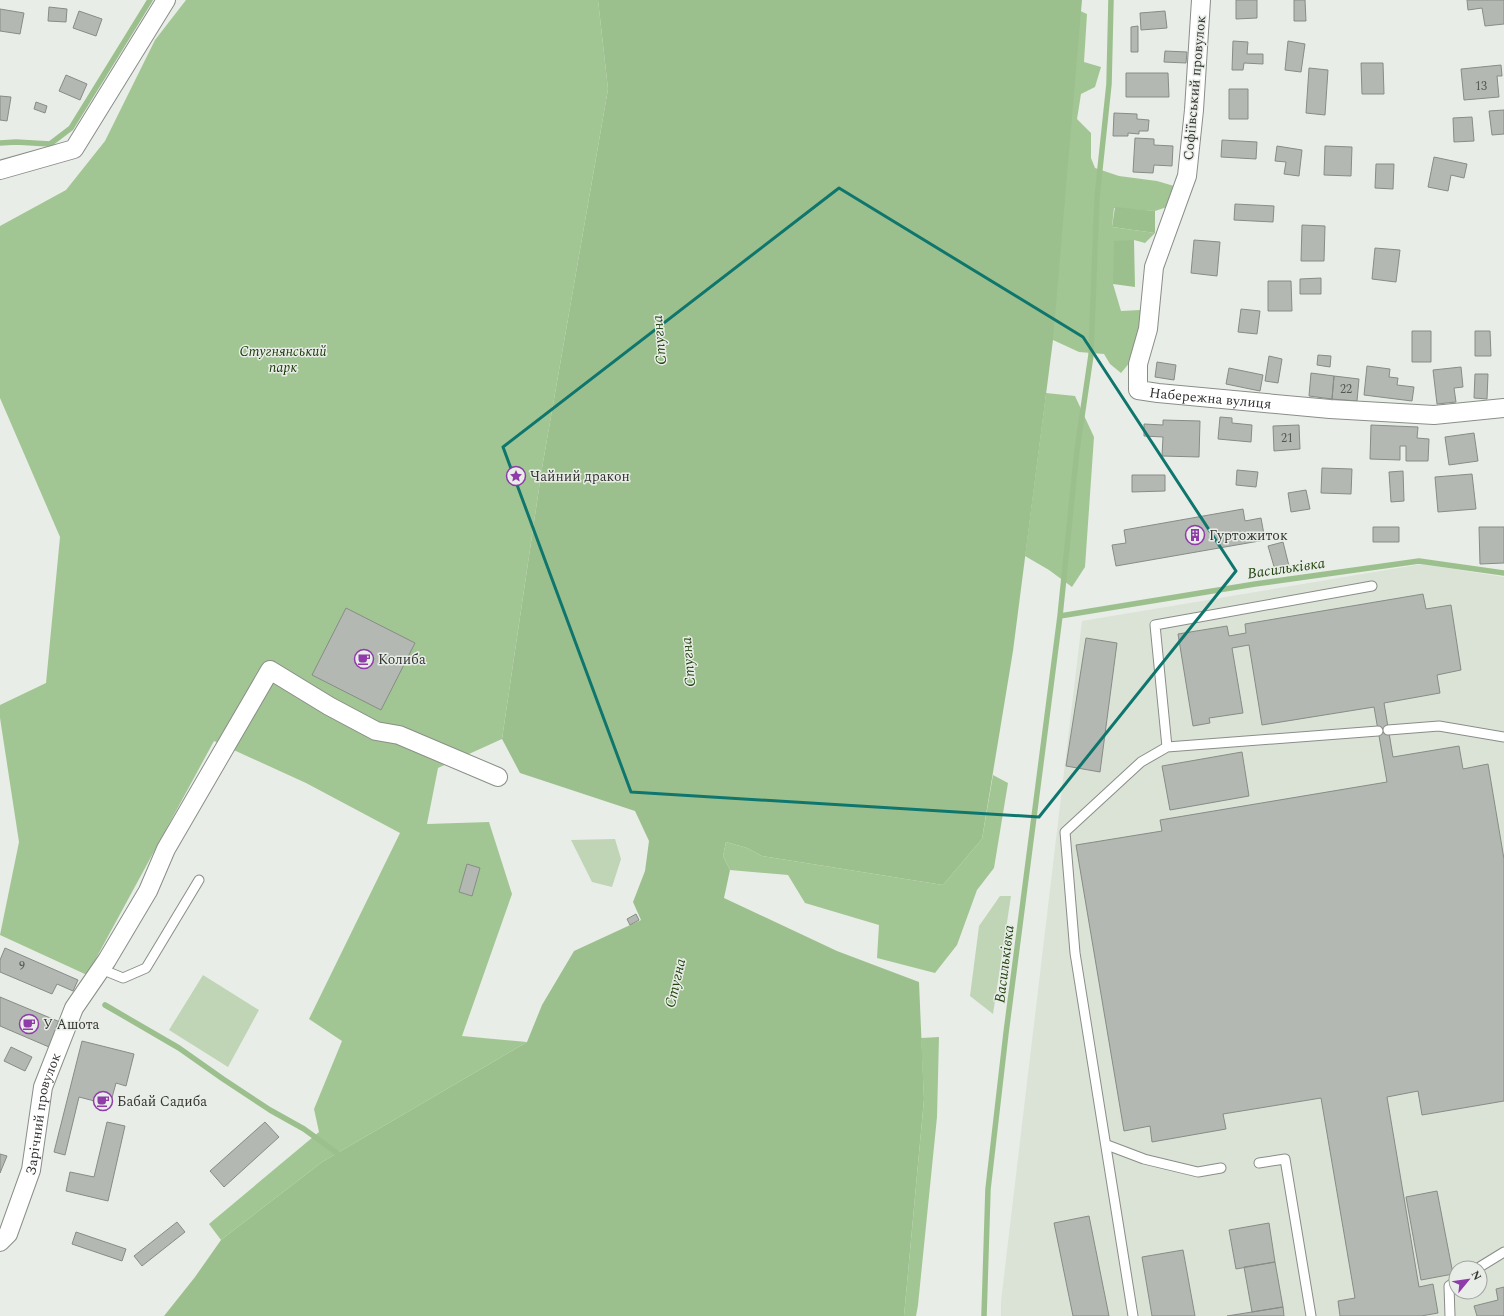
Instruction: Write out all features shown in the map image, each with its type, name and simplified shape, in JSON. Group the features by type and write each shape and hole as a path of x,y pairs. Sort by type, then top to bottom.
{"street":[{"path":"0,170 74,149 166,0"},
{"name":"Софіївський провулок","path":"1186,176 1194,110 1201,0"},
{"name":"Набережна вулиця","path":"1186,176 1154,268 1148,329 1138,364 1138,390 1330,409 1434,415 1504,408"},
{"name":"Зарічний провулок","path":"0,1242 8,1234 31,1170 42,1087 74,1008 101,969 148,891 166,849 270,670 329,706 376,731 399,735 498,777"}],"lane":[{"path":"1167,747 1155,625 1372,586"},
{"path":"1388,730 1439,726 1504,737"},
{"path":"1133,1316 1107,1145 1075,953 1065,832 1141,762 1167,747 1378,731"},
{"path":"101,969 123,978 146,968 199,880"},
{"path":"1107,1145 1144,1158 1198,1172 1221,1168"},
{"path":"1259,1163 1285,1159 1311,1316"},
{"path":"1488,1262 1504,1252"},
{"path":"1449,1300 1450,1316"}],"highlighted area":[{"path":"839,188 1083,337 1236,571 1039,817 631,792 503,447"}],"shaded area":[{"path":"1422,564 1504,577 1504,1316 1001,1316 1001,1301 1082,621"},
{"path":"615,839 621,859 612,887 592,882 571,840"},
{"path":"1000,896 1011,896 993,1014 970,996 979,926"},
{"path":"203,975 259,1010 228,1067 169,1030"}],"green space":[{"name":"Стугнянський парк","path":"186,0 598,0 608,89 542,468 502,739 438,768 427,824 489,822 512,894 462,1036 527,1042 322,1162 221,1240 209,1224 319,1132 314,1109 342,1041 309,1019 400,833 306,783 214,741 87,975 0,935 19,842 0,718 0,705 46,683 60,537 0,398 0,226 66,190 105,141 155,40"},
{"path":"1065,4 1087,14 1084,62 1101,67 1095,87 1081,94 1077,119 1091,133 1091,158 1095,168 1119,176 1157,181 1174,186 1170,206 1155,211 1114,208 1112,227 1155,233 1145,243 1134,240 1113,284 1121,311 1140,310 1141,326 1131,361 1121,373 1110,364 1104,354 1079,352 1053,340 1041,224"},
{"path":"1046,393 1075,396 1094,437 1085,567 1072,587 1049,570 1025,556"},
{"path":"993,775 1008,783 994,868 977,890 957,945 935,973 877,958 879,925 805,903 788,875 730,870 723,856 726,842 747,848 762,856 943,885 982,839"},
{"path":"939,1037 937,1117 918,1305 916,1316 904,1316 924,1099 921,1038"}],"water":[{"name":"Стугна","path":"598,0 1082,0 1053,340 1013,651 982,839 943,885 762,856 747,848 726,842 723,856 730,870 724,898 837,951 919,982 924,1099 904,1316 164,1316 195,1277 221,1240 322,1162 527,1042 542,1005 574,951 641,920 633,902 645,871 649,841 635,811 520,773 502,739 542,468 608,89"},
{"path":"1115,207 1155,211 1155,233 1112,227"},
{"path":"1134,240 1135,287 1113,284 1114,241"}],"building":[{"path":"1236,0 1257,0 1257,18 1236,19"},
{"path":"1294,0 1305,0 1306,21 1294,21"},
{"path":"1467,0 1504,0 1504,24 1485,26 1482,8 1468,10"},
{"path":"49,7 67,9 66,22 48,21"},
{"path":"0,9 24,13 20,34 0,31"},
{"path":"79,11 102,19 96,36 73,28"},
{"path":"1165,11 1167,28 1141,30 1140,13"},
{"path":"1138,26 1138,52 1131,52 1131,27"},
{"path":"1233,41 1248,42 1247,54 1263,54 1263,64 1244,63 1243,70 1232,70"},
{"path":"1288,41 1305,44 1301,72 1285,70"},
{"path":"1165,51 1187,52 1186,63 1164,62"},
{"path":"1361,63 1383,63 1384,94 1362,94"},
{"path":"1501,65 1502,76 1497,76 1499,97 1464,100 1461,69"},
{"path":"1309,68 1328,70 1325,115 1306,113"},
{"path":"1126,73 1168,73 1169,97 1126,97"},
{"path":"66,75 87,84 80,100 59,91"},
{"path":"1229,89 1248,89 1248,119 1229,119"},
{"path":"0,96 11,97 7,121 0,120"},
{"path":"36,102 47,106 45,113 34,109"},
{"path":"1504,110 1504,134 1492,135 1489,111"},
{"path":"1114,113 1137,114 1137,119 1149,120 1148,131 1139,131 1139,134 1128,133 1128,136 1113,136"},
{"path":"1472,117 1474,141 1454,142 1453,118"},
{"path":"1135,138 1154,139 1154,145 1173,146 1172,166 1154,165 1153,173 1133,172"},
{"path":"1222,140 1257,142 1256,159 1221,157"},
{"path":"1277,146 1302,150 1299,176 1284,174 1286,162 1275,161"},
{"path":"1325,146 1352,147 1351,176 1324,175"},
{"path":"1434,157 1467,164 1464,178 1451,175 1448,191 1428,187"},
{"path":"1376,164 1394,164 1393,189 1375,188"},
{"path":"1235,204 1274,206 1273,222 1234,220"},
{"path":"1302,225 1325,226 1324,261 1301,261"},
{"path":"1194,240 1220,242 1217,276 1191,273"},
{"path":"1375,248 1400,250 1396,282 1372,279"},
{"path":"1321,278 1321,294 1300,294 1300,279"},
{"path":"1268,281 1291,281 1292,311 1268,311"},
{"path":"1241,309 1260,311 1257,334 1238,332"},
{"path":"1412,331 1431,331 1431,362 1412,362"},
{"path":"1475,331 1490,331 1491,356 1475,356"},
{"path":"1318,355 1331,356 1330,367 1317,365"},
{"path":"1269,356 1282,359 1278,383 1265,381"},
{"path":"1157,362 1176,365 1174,380 1155,377"},
{"path":"1367,366 1390,369 1389,377 1398,378 1397,385 1414,387 1412,401 1364,395"},
{"path":"1461,367 1463,387 1454,388 1456,402 1437,404 1433,370"},
{"path":"1229,368 1263,375 1260,391 1226,384"},
{"path":"1311,373 1334,376 1332,399 1309,396"},
{"path":"1475,374 1488,374 1487,399 1474,398"},
{"path":"1334,376 1359,379 1357,401 1332,399"},
{"path":"1220,417 1232,418 1232,423 1252,425 1251,442 1218,439"},
{"path":"1163,420 1200,421 1199,457 1162,456 1163,437 1144,436 1144,424 1163,425"},
{"path":"1299,425 1300,449 1274,451 1273,426"},
{"path":"1371,425 1418,427 1417,438 1429,439 1428,461 1406,461 1406,446 1400,446 1400,460 1370,459"},
{"path":"1474,433 1478,461 1449,465 1445,437"},
{"path":"1322,468 1352,469 1351,494 1321,493"},
{"path":"1237,470 1258,472 1256,487 1236,485"},
{"path":"1403,471 1404,501 1391,502 1389,472"},
{"path":"1472,474 1476,509 1438,512 1435,477"},
{"path":"1132,475 1165,475 1165,491 1132,492"},
{"path":"1306,490 1310,509 1291,512 1288,493"},
{"name":"Гуртожиток","path":"1243,509 1245,521 1261,518 1265,540 1116,566 1112,545 1126,543 1124,530"},
{"path":"1373,527 1399,527 1399,542 1373,542"},
{"path":"1479,527 1504,527 1504,563 1480,564"},
{"path":"1283,542 1289,566 1275,570 1268,546"},
{"path":"1423,594 1426,609 1451,605 1461,670 1437,675 1440,693 1384,703 1393,757 1459,746 1463,769 1488,764 1504,859 1504,1101 1422,1115 1418,1091 1387,1097 1419,1287 1433,1284 1438,1313 1421,1316 1340,1316 1338,1301 1355,1298 1321,1098 1223,1114 1226,1129 1152,1142 1150,1126 1124,1131 1076,845 1162,831 1160,820 1387,782 1374,707 1262,725 1249,645 1232,648 1243,713 1209,718 1210,723 1193,726 1178,634 1227,626 1229,636 1246,633 1245,624"},
{"name":"Колиба","path":"346,608 415,643 381,710 312,675"},
{"path":"1086,638 1117,643 1100,772 1066,766"},
{"path":"1242,752 1249,796 1170,810 1162,766"},
{"path":"467,864 480,868 472,896 459,892"},
{"path":"636,914 639,920 630,925 627,919"},
{"path":"5,948 78,980 73,991 57,984 52,994 0,972 0,960"},
{"name":"У Ашота","path":"0,997 60,1022 49,1047 0,1026"},
{"name":"Бабай Садиба","path":"82,1041 134,1054 126,1086 116,1083 110,1105 79,1097 65,1155 54,1152"},
{"path":"11,1047 32,1057 25,1071 4,1061"},
{"path":"107,1122 125,1126 108,1201 66,1191 70,1172 94,1177"},
{"path":"265,1122 279,1137 224,1187 210,1171"},
{"path":"0,1154 7,1156 0,1173"},
{"path":"1437,1191 1450,1260 1448,1260 1448,1275 1421,1280 1406,1197"},
{"path":"1089,1216 1109,1316 1073,1316 1054,1223"},
{"path":"177,1222 185,1232 142,1266 134,1256"},
{"path":"1269,1223 1275,1262 1236,1269 1229,1230"},
{"path":"76,1232 126,1249 122,1261 72,1244"},
{"path":"1183,1250 1195,1316 1152,1316 1142,1257"},
{"path":"1275,1262 1283,1307 1252,1312 1244,1267"},
{"path":"1504,1287 1504,1316 1477,1316 1474,1306 1498,1300 1496,1289"},
{"path":"1283,1307 1284,1316 1227,1316 1252,1312"}],"waterway":[{"path":"0,143 16,142 50,144 71,128 150,0"},
{"name":"Васильківка","path":"984,1316 988,1189 1006,1033 1060,616 1077,450 1091,355 1097,197 1109,84 1111,0"},
{"name":"Васильківка","path":"1060,616 1255,584 1419,561 1504,573"},
{"path":"105,1005 179,1048 270,1110 304,1129 337,1153"}],"place":[{"name":"Чайний дракон","path":"516,476"},
{"name":"Гуртожиток","path":"1195,535"},
{"name":"Колиба","path":"364,659"},
{"name":"У Ашота","path":"29,1024"},
{"name":"Бабай Садиба","path":"103,1101"}]}
